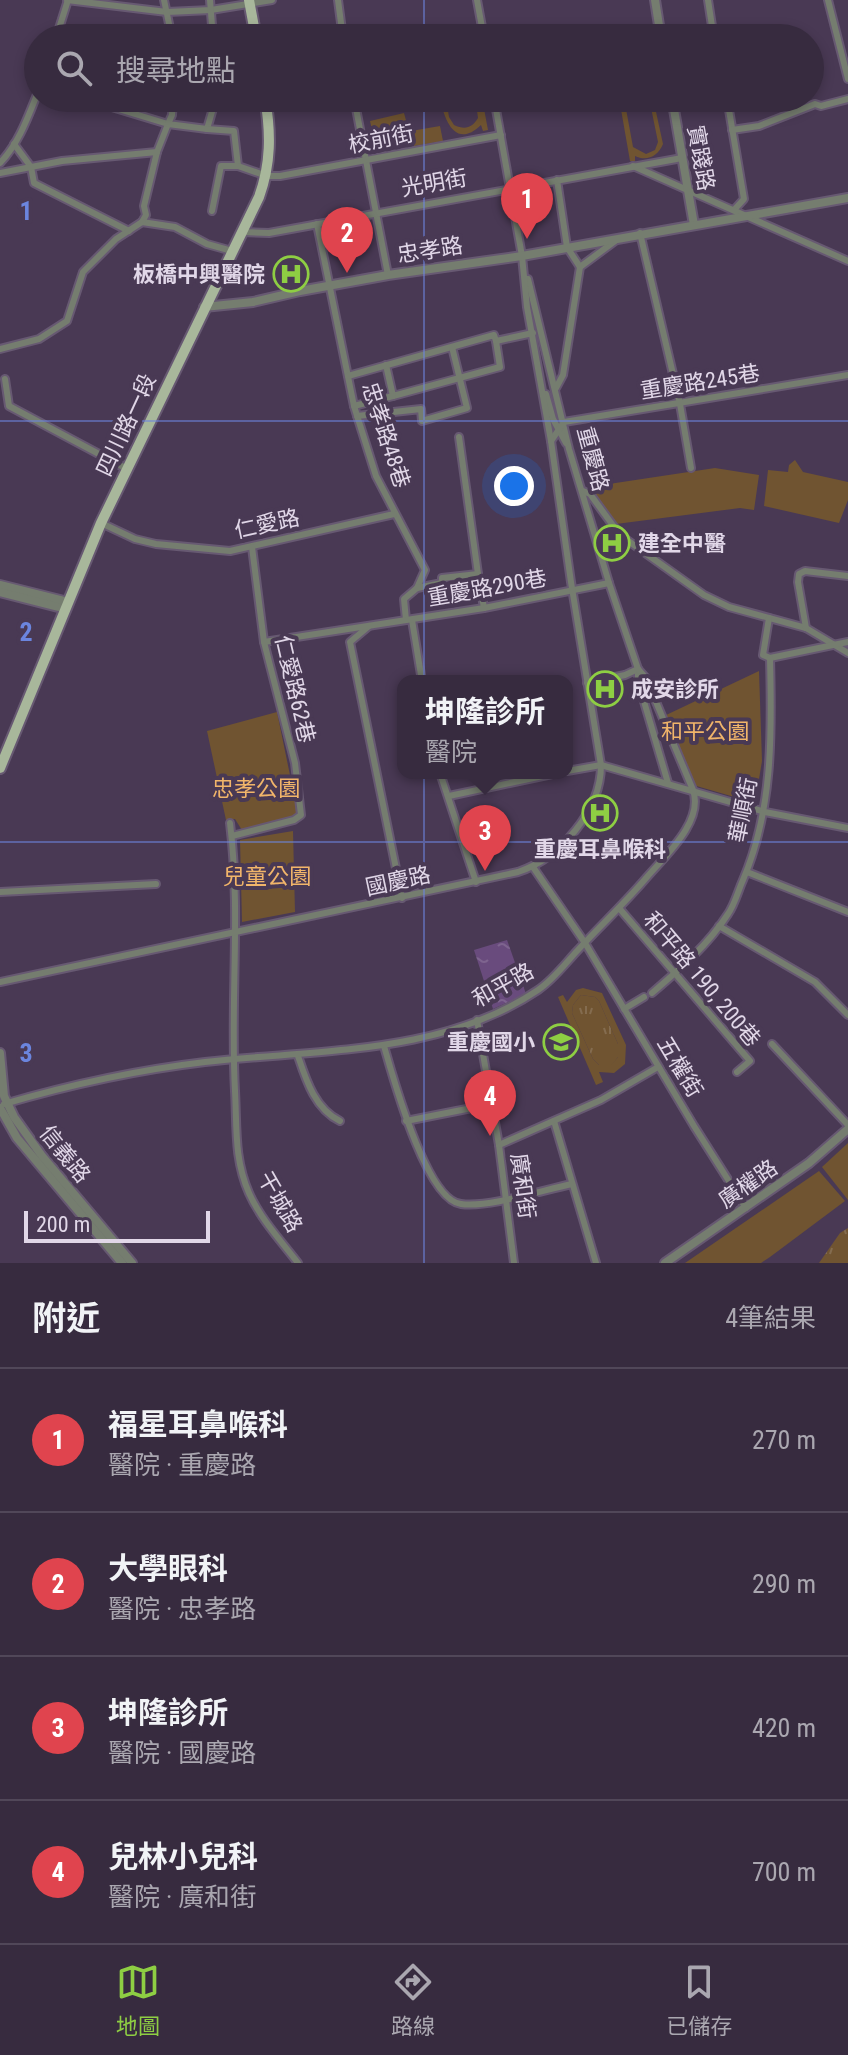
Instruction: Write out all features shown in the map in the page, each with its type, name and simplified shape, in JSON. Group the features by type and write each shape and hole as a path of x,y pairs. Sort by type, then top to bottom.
{"main road":[{"path":"250,1 254,24"},
{"name":"四川路一段","path":"0,768 101,523 267,176 270,147 266,112"}],"street":[{"path":"60,24 68,0 167,12 211,10 250,1 272,0"},
{"path":"164,0 169,24"},
{"path":"210,0 212,24"},
{"path":"338,0 341,24"},
{"path":"477,0 481,24"},
{"path":"655,0 659,24"},
{"path":"708,0 712,24"},
{"path":"828,0 848,79"},
{"path":"824,105 848,99"},
{"path":"0,163 31,112"},
{"path":"128,112 168,124 234,131 238,166"},
{"path":"0,349 39,339 67,321 83,272 116,239 142,222 146,215 144,206 157,152 172,112"},
{"path":"207,129 212,112"},
{"path":"357,112 388,275"},
{"name":"重慶路","path":"497,112 541,382"},
{"name":"實踐路","path":"674,112 694,225"},
{"path":"729,112 744,199 734,210"},
{"path":"732,130 759,126 795,112"},
{"name":"校前街","path":"267,176 501,135"},
{"path":"14,144 31,167 34,183 129,231"},
{"path":"0,173 77,159 157,152"},
{"name":"光明街","path":"242,232 269,233 682,158"},
{"path":"212,211 221,166 238,166 267,176"},
{"path":"633,166 848,261"},
{"path":"556,388 563,375 580,267 567,247 557,180"},
{"name":"忠孝路","path":"204,307 253,302 388,275 522,256 848,198"},
{"path":"142,222 175,227 207,244 232,251"},
{"name":"忠孝路48巷","path":"317,224 332,285 354,406 376,476 425,570 417,588"},
{"path":"640,233 680,404 691,468"},
{"path":"580,267 620,237"},
{"name":"重慶路","path":"522,256 569,449 638,669 638,681 668,783"},
{"path":"496,341 533,333"},
{"path":"348,376 494,335 496,341 500,367 354,406"},
{"path":"357,416 421,409 422,421 467,408 452,347"},
{"path":"386,365 393,396"},
{"name":"重慶路245巷","path":"564,422 845,376"},
{"path":"5,379 9,406 127,469"},
{"path":"541,382 569,449"},
{"name":"國慶路","path":"0,982 476,882 533,867 567,838 584,819 595,796 601,765 541,382"},
{"path":"551,441 564,422"},
{"path":"459,437 484,608"},
{"path":"583,491 590,494 631,545 715,601 806,628 848,653"},
{"name":"仁愛路","path":"101,523 135,539 172,547 230,551 394,514"},
{"path":"594,529 611,523"},
{"name":"仁愛路62巷","path":"232,836 294,820 301,815 295,763 264,642 252,547"},
{"path":"806,628 799,574 805,571 848,576"},
{"path":"421,675 404,599 417,588 442,583 442,578 478,574"},
{"name":"重慶路290巷","path":"264,642 484,608 609,583"},
{"path":"0,585 67,606"},
{"path":"0,592 67,606"},
{"path":"769,618 763,655 770,658 848,642"},
{"path":"350,642 371,624"},
{"path":"347,628 402,898"},
{"name":"華順街","path":"652,993 707,941 730,911 756,848 765,812 770,758 770,658"},
{"path":"587,683 638,669"},
{"name":"重慶路","path":"638,669 646,678 693,790"},
{"path":"573,770 601,765 765,812 848,828"},
{"path":"441,779 476,882"},
{"path":"449,796 529,779"},
{"name":"和平路","path":"2,1105 140,1072 384,1046 477,1020 540,989 619,908 668,853 688,825 696,804 693,790"},
{"path":"230,823 235,933 233,1061"},
{"name":"五權街","path":"533,867 585,943 746,1208"},
{"path":"747,872 848,912"},
{"path":"0,892 156,884"},
{"name":"和平路 190, 200巷","path":"619,908 750,1061 737,1072"},
{"path":"719,926 815,982 848,1015"},
{"path":"624,1009 644,997"},
{"name":"廣和街","path":"477,1020 499,1145 514,1263"},
{"path":"772,1044 848,1127"},
{"path":"384,1046 406,1121 427,1168 452,1202 463,1205 572,1184"},
{"name":"信義路","path":"0,1053 2,1105 17,1138 122,1263"},
{"path":"298,1056 309,1090 332,1117 340,1121"},
{"name":"干城路","path":"233,1061 237,1154 249,1193 267,1223 298,1263"},
{"path":"499,1145 601,1100 658,1067"},
{"path":"406,1121 492,1104"},
{"name":"信義路","path":"2,1105 132,1263"},
{"path":"554,1121 596,1263"},
{"name":"廣權路","path":"665,1263 809,1163 848,1127"}],"green space":[{"path":"443,112 448,112 454,125 465,128 478,118 477,112 485,112 488,130 483,131 481,125 472,132 458,133"},
{"path":"621,112 627,112 633,147 646,154 655,150 658,142 652,112 656,112 663,144 652,157 635,156 635,161 630,161"},
{"path":"404,113 412,143 377,151 370,121"},
{"path":"440,126 443,141 414,146 411,131"},
{"path":"795,460 803,472 848,482 848,500 839,523 764,506 768,470 788,472 789,465"},
{"path":"715,468 759,475 754,510 740,508 616,524 589,487"},
{"name":"和平公園","path":"759,671 762,761 755,803 693,785 664,716"},
{"name":"忠孝公園","path":"277,712 298,814 294,823 245,835 235,819 226,820 207,731"},
{"name":"兒童公園","path":"293,831 295,912 242,922 240,840"},
{"path":"583,988 602,993 626,1045 625,1064 614,1073 599,1072 603,1082 596,1085 558,997 563,995 567,1002 576,990","holes":["581,995 595,997 618,1044 618,1057 611,1065 599,1065 593,1059 572,1013 573,1005"]},
{"path":"581,995 595,997 599,1001 618,1044 618,1057 611,1066 599,1065 593,1059 572,1013 573,1005"},
{"path":"848,1143 848,1200 822,1167"},
{"path":"819,1171 845,1201 770,1257 761,1263 685,1263"},
{"path":"848,1228 848,1263 819,1263 840,1233"}],"water":[{"path":"507,940 526,994 493,1009 474,950"}],"place":[{"name":"福星耳鼻喉科","path":"527,239"},
{"name":"大學眼科","path":"347,273"},
{"name":"板橋中興醫院","path":"291,274"},
{"name":"建全中醫","path":"612,543"},
{"name":"成安診所","path":"605,689"},
{"name":"重慶耳鼻喉科","path":"600,813"},
{"name":"坤隆診所","path":"485,871"},
{"name":"重慶國小","path":"561,1042"},
{"name":"兒林小兒科","path":"490,1136"}]}
